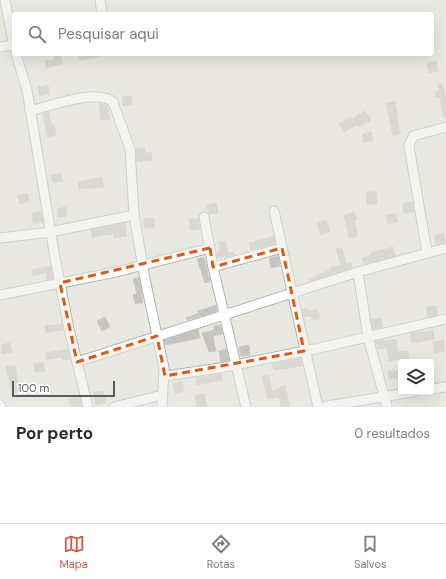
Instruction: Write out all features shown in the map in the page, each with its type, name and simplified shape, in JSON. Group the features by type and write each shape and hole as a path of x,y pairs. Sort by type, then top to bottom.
{"street":[{"path":"5,0 12,38"},
{"path":"100,0 102,12"},
{"path":"0,47 12,49"},
{"path":"16,56 27,90 50,232 77,362 88,407"},
{"path":"30,111 80,98 101,96 113,102 130,149 134,215 142,266 165,376 162,407"},
{"path":"427,252 409,146 413,136 446,127"},
{"path":"274,212 304,351 320,407 398,395"},
{"path":"0,238 50,232 134,215"},
{"path":"204,217 213,268 246,407"},
{"path":"0,296 142,266 210,248"},
{"path":"213,268 282,248"},
{"path":"77,362 358,272 446,248"},
{"path":"358,272 368,337 387,407"},
{"path":"165,376 304,351 445,319 446,329"},
{"path":"434,389 446,387"},
{"path":"114,407 162,395"}],"highlighted area":[{"path":"210,248 213,267 282,248 304,351 165,376 157,336 77,362 60,283"}],"building":[{"path":"61,56 63,64 46,68 45,61 54,60 54,57"},
{"path":"79,56 99,57 80,60"},
{"path":"436,61 438,71 429,73 427,63"},
{"path":"442,84 446,98 446,117 443,117 440,97 436,98 435,92 439,91 438,85"},
{"path":"48,85 49,94 39,96 38,87"},
{"path":"131,96 132,105 123,106 122,97"},
{"path":"395,101 400,134 393,136 386,103"},
{"path":"99,103 107,106 110,119 101,120"},
{"path":"365,111 371,120 359,127 357,125 344,132 339,123 351,117 352,119"},
{"path":"49,112 51,124 54,124 56,135 47,137 43,114"},
{"path":"371,132 373,141 364,143 362,134"},
{"path":"144,148 145,153 151,152 152,160 137,162 136,149"},
{"path":"61,173 63,181 53,183 51,175"},
{"path":"102,177 104,187 79,189 78,182"},
{"path":"366,192 376,192 377,204 367,204"},
{"path":"27,193 30,201 20,204 17,196"},
{"path":"412,202 414,212 404,213 402,204"},
{"path":"216,203 218,213 209,214 207,205"},
{"path":"66,207 67,216 58,217 57,209"},
{"path":"41,211 43,222 33,224 32,213"},
{"path":"354,212 357,220 354,220 358,236 349,238 344,215"},
{"path":"396,214 398,222 388,224 386,215"},
{"path":"154,218 155,227 144,228 144,219"},
{"path":"189,219 198,219 200,229 190,230"},
{"path":"326,220 330,232 321,235 317,223"},
{"path":"125,223 127,236 114,238 113,234 92,237 91,230"},
{"path":"443,233 446,242 436,244 434,236"},
{"path":"274,236 275,244 251,250 249,243"},
{"path":"226,241 228,253 234,252 235,255 217,258 216,252 220,251 219,242"},
{"path":"393,247 396,256 364,264 362,258 371,255 371,253"},
{"path":"342,248 347,264 351,263 352,268 310,281 309,279 331,270 330,268 341,265 336,249"},
{"path":"278,256 280,266 271,268 269,258"},
{"path":"204,257 210,282 205,283 197,259"},
{"path":"51,266 53,278 47,280 46,273 33,276 32,270"},
{"path":"139,277 143,303 135,304 133,295 137,294 133,279"},
{"path":"216,305 217,311 187,320 186,318 199,313 198,311"},
{"path":"436,306 438,315 428,317 426,307"},
{"path":"307,308 308,311 318,309 320,319 312,320 311,316 304,317 302,309"},
{"path":"105,317 110,327 102,331 97,321"},
{"path":"381,318 383,327 373,330 371,320"},
{"path":"62,324 63,330 46,333 45,326"},
{"path":"220,325 223,334 213,336 216,351 209,352 202,333 214,330 214,326"},
{"path":"198,329 200,338 165,345 164,340"},
{"path":"433,330 435,339 412,343 410,334"},
{"path":"396,339 398,352 407,351 409,359 389,361 387,348 378,349 376,341"},
{"path":"443,340 445,351 434,353 433,342"},
{"path":"10,343 12,352 2,354 1,345"},
{"path":"249,345 250,355 241,356 239,347"},
{"path":"68,349 70,359 63,360 62,357 46,360 45,353"},
{"path":"226,349 229,360 221,362 219,351"},
{"path":"301,358 302,366 274,370 272,364"},
{"path":"43,362 45,371 35,372 33,364"},
{"path":"15,365 20,392 12,393 6,367"},
{"path":"398,370 398,378 389,379 388,372"},
{"path":"222,374 223,380 197,385 196,378"},
{"path":"269,375 272,391 285,385 290,407 281,407 279,397 268,399 262,376"},
{"path":"182,382 184,391 175,393 173,383"},
{"path":"103,391 106,403 96,405 93,393"},
{"path":"205,394 207,407 197,407 195,396"},
{"path":"79,396 82,407 71,407 69,399"}]}
